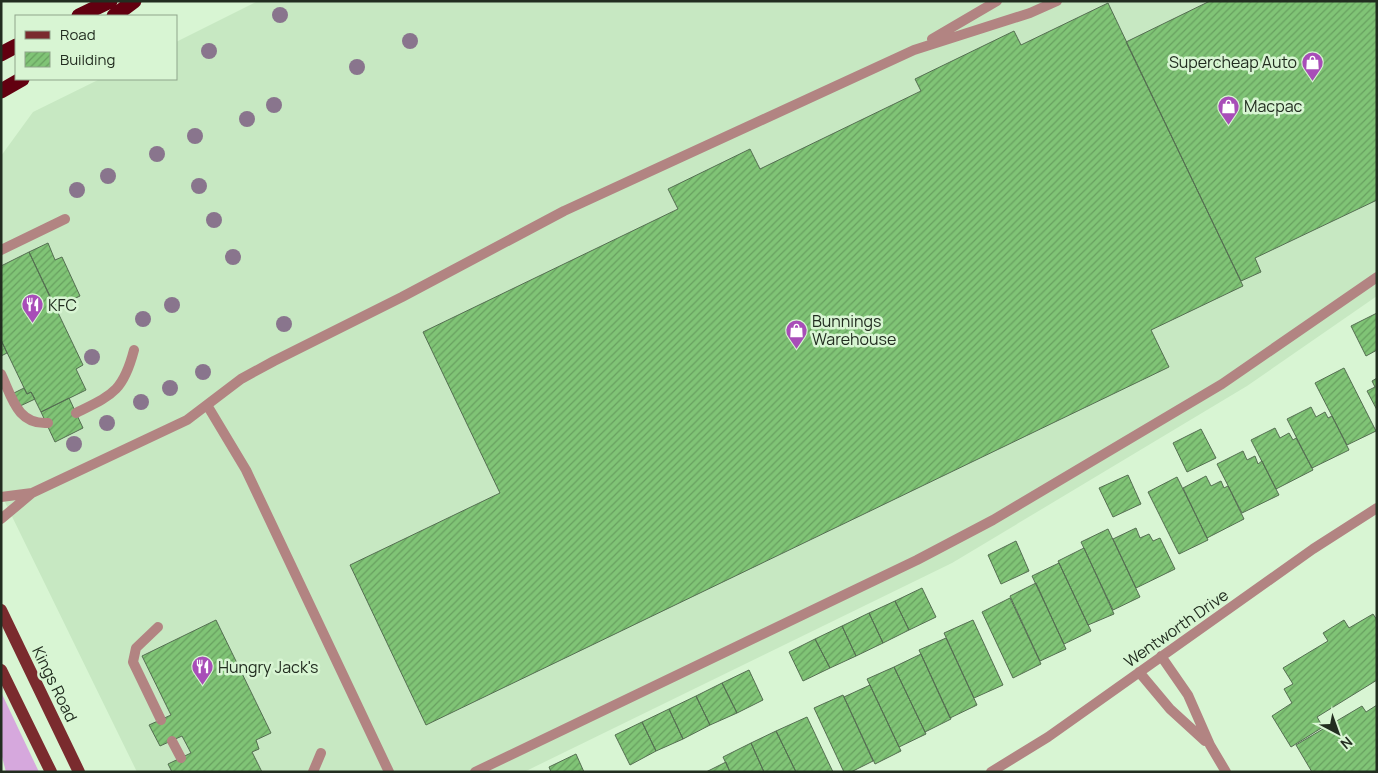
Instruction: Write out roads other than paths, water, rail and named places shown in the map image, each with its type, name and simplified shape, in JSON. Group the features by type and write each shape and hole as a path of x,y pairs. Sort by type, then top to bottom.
{"highway":[{"path":"81,15 110,1"},
{"path":"115,15 134,1"},
{"path":"1,54 15,47"},
{"path":"1,91 20,80"}],"main road":[{"name":"Kings Road","path":"1,610 79,772"},
{"path":"1,670 51,772"}],"street":[{"path":"1,519 32,493 187,420 241,379 274,361 402,297 564,211 914,50 998,1"},
{"path":"914,50 1030,13 1057,1"},
{"path":"1,250 65,219"},
{"path":"475,772 917,560 993,520 1222,384 1377,277"},
{"path":"76,413 111,395 120,386 128,374 134,350"},
{"path":"1,374 22,414 33,422 48,423"},
{"path":"207,405 246,470 389,772"},
{"path":"1,497 32,493"},
{"name":"Wentworth Drive","path":"991,772 1048,737 1161,656 1377,508"},
{"path":"158,628 136,648 133,662 161,720"},
{"path":"1161,656 1188,695 1210,745 1226,772"},
{"path":"1139,672 1170,708 1210,745"},
{"path":"172,741 181,758"},
{"path":"313,772 321,753"}],"place":[{"name":"Supercheap Auto","path":"1313,81"},
{"name":"Macpac","path":"1228,125"},
{"name":"KFC","path":"32,324"},
{"name":"Bunnings Warehouse","path":"796,349"},
{"name":"Hungry Jack's","path":"202,686"}]}
